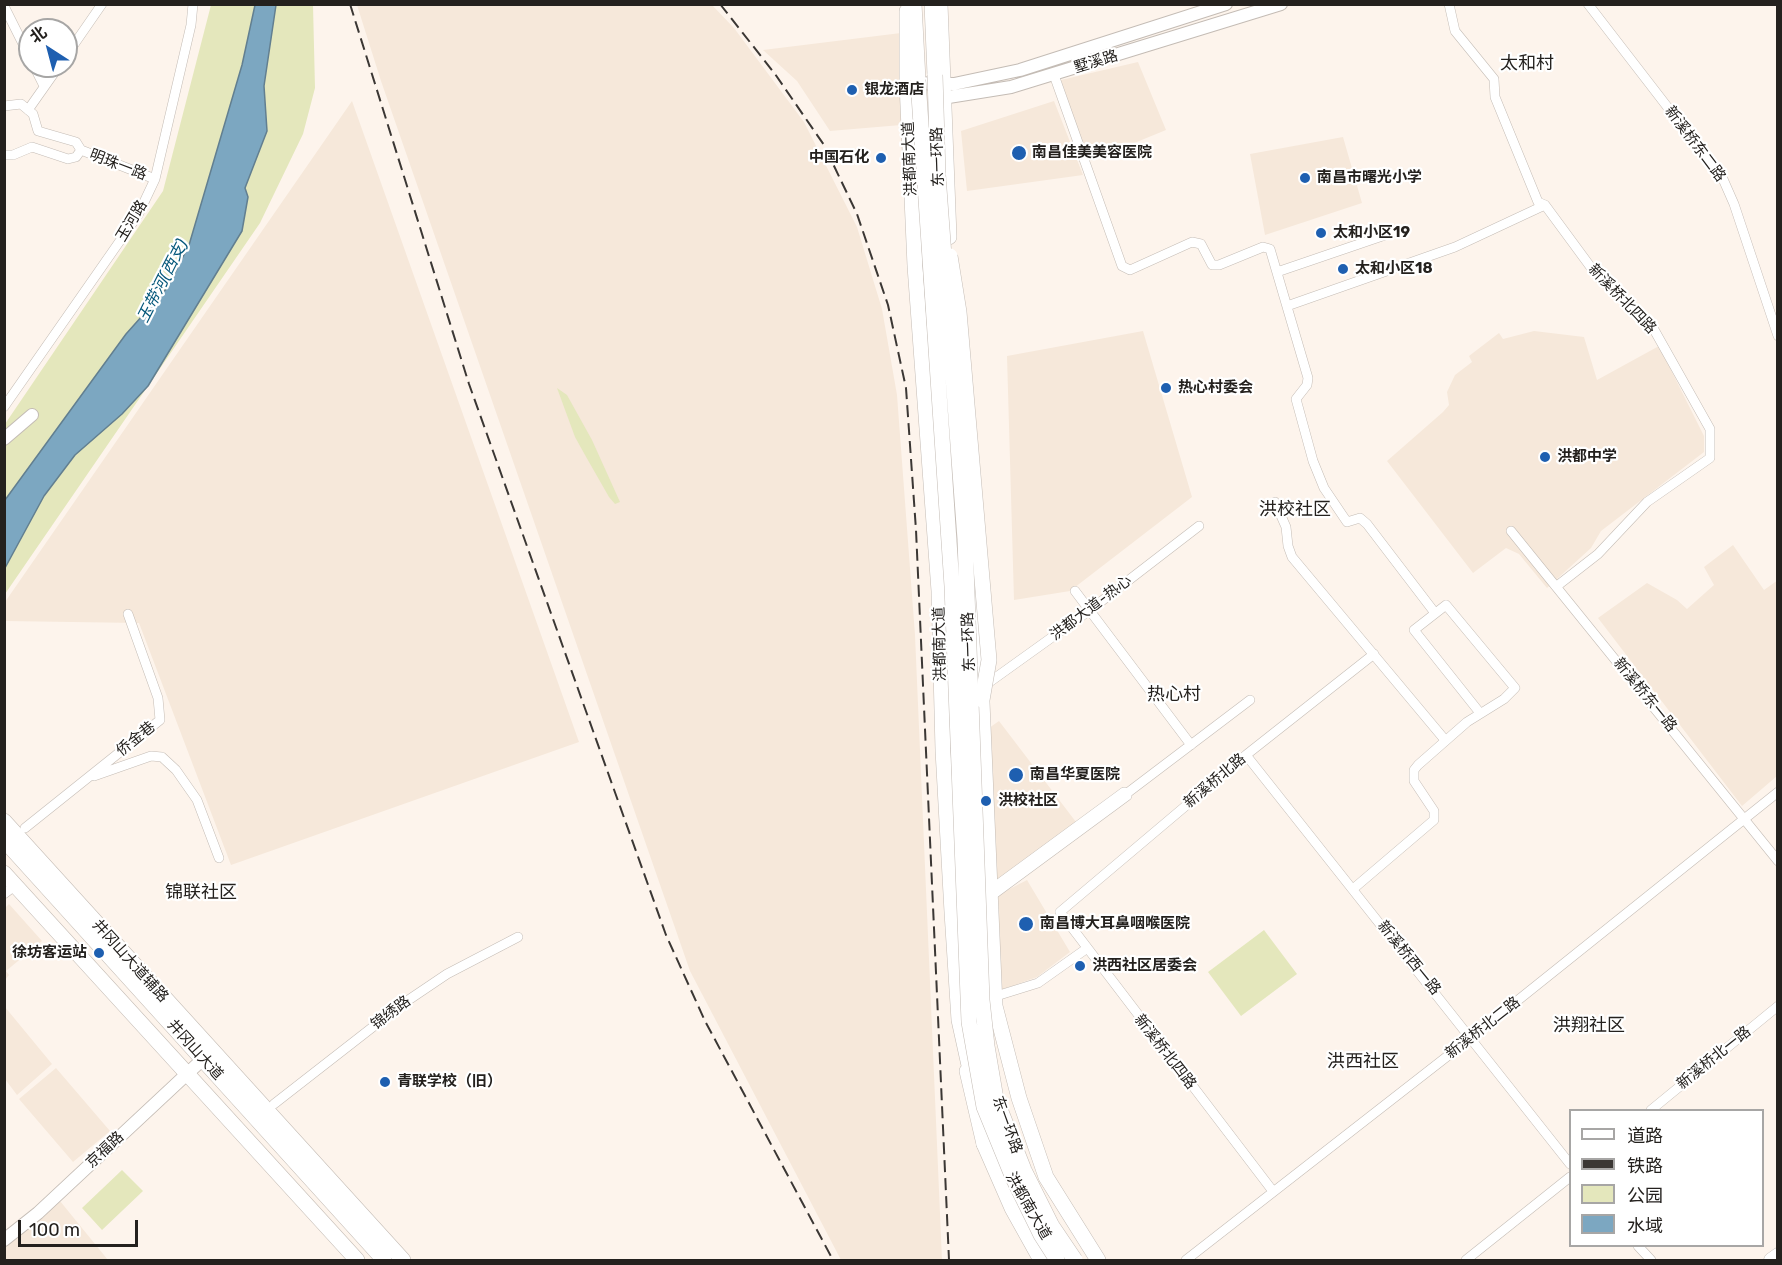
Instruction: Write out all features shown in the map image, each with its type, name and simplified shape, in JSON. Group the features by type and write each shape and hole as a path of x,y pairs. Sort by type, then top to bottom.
{"main road":[{"name":"洪都南大道","path":"907,4 907,83 915,266 939,591 943,750 959,1020 975,1090 1014,1187 1062,1260"},
{"name":"东一环路","path":"914,4 921,148 952,586 969,1022 984,1107 1013,1178 1041,1235 1057,1260"},
{"name":"东一环路","path":"932,4 938,175 965,539 982,1000 987,1046 996,1099 1024,1170 1052,1226 1075,1260"},
{"name":"洪都南大道","path":"940,4 945,91 950,286 982,694 994,1001 1019,1098 1046,1177 1098,1260"},
{"path":"938,175 959,312 989,660 982,694"},
{"name":"井冈山大道辅路","path":"4,821 403,1260"},
{"name":"井冈山大道","path":"4,840 196,1065 384,1260"},
{"name":"井冈山大道","path":"4,851 33,879 196,1065 375,1260"},
{"path":"4,873 10,890 196,1065 357,1260"},
{"path":"994,1001 999,1058 1020,1130 1038,1179 1088,1260"},
{"path":"959,1020 972,1099 984,1144 1012,1208 1041,1260"},
{"path":"1771,1260 1778,1255"}],"street":[{"path":"78,39 102,4"},
{"name":"玉河路","path":"4,407 138,215 155,179 193,4"},
{"name":"墅溪路","path":"908,103 1226,4"},
{"name":"墅溪路","path":"907,83 945,91 1011,87 1281,4"},
{"name":"新溪桥北四路","path":"1449,4 1455,32 1494,79 1495,97 1538,202 1545,205 1598,277 1652,326 1710,429 1712,446 1710,458 1647,502 1598,554 1557,586"},
{"name":"新溪桥东二路","path":"1588,4 1723,179 1734,204 1778,336"},
{"path":"4,6 18,34"},
{"path":"1054,75 1122,266 1130,270 1198,242 1212,265 1266,246 1271,251 1308,378 1307,385 1296,399 1312,461 1324,488 1347,522 1360,518 1367,524 1436,613"},
{"path":"40,78 44,86"},
{"path":"4,106 21,104 27,110 50,78"},
{"name":"明珠一路","path":"27,110 33,114 38,130 76,142 81,150 155,179"},
{"name":"明珠一路","path":"4,155 13,155 32,147 68,159 76,158 81,150"},
{"path":"1287,306 1455,247 1545,205"},
{"path":"1277,272 1400,230"},
{"path":"4,439 32,415"},
{"path":"1275,502 1286,527 1292,557 1445,740"},
{"name":"洪都大道-热心","path":"982,694 1199,526"},
{"name":"新溪桥东一路","path":"1511,531 1778,861"},
{"path":"1075,591 1191,745"},
{"path":"1353,889 1432,822 1434,812 1417,786 1414,770 1424,757 1480,713 1504,699 1515,688 1446,605 1413,630 1480,713"},
{"name":"侨金巷","path":"25,828 160,720 158,698 128,614"},
{"name":"新溪桥北路","path":"1059,912 1246,755 1374,654"},
{"path":"989,894 1127,796 1125,794 1250,700"},
{"name":"新溪桥西一路","path":"1246,755 1472,1037 1569,1163"},
{"path":"86,779 151,756 162,757 176,770 197,800 219,858"},
{"name":"新溪桥北二路","path":"1186,1260 1272,1190 1472,1037 1778,792"},
{"name":"新溪桥北四路","path":"1059,912 1272,1190"},
{"name":"锦绣路","path":"274,1104 401,1005 447,974 518,937"},
{"path":"994,1001 1038,982 1086,949"},
{"name":"新溪桥北一路","path":"1652,1109 1778,1006"},
{"name":"京福路","path":"4,1240 38,1213 196,1065"},
{"path":"1466,1260 1569,1178"},
{"path":"1640,1247 1651,1260"}],"shaded area":[{"path":"357,5 712,5 734,28 804,122 857,227 882,309 897,395 915,635 942,1260 841,1260 690,971 381,81"},
{"path":"901,33 901,125 830,131 797,81 763,50"},
{"path":"1138,62 1166,130 1088,162 1061,80"},
{"path":"352,101 579,742 231,865 139,623 5,621 5,602"},
{"name":"南昌佳美美容医院","path":"1054,101 1083,175 967,191 961,131"},
{"name":"南昌市曙光小学","path":"1343,137 1362,203 1265,235 1250,154"},
{"path":"1143,331 1192,497 1070,591 1014,600 1007,356"},
{"name":"洪都中学","path":"1534,331 1584,337 1597,380 1659,346 1704,436 1704,452 1601,531 1591,548 1547,588 1519,554 1506,548 1473,573 1387,461 1449,405 1447,392 1455,375 1472,362 1469,356 1499,333 1503,339"},
{"path":"1733,545 1764,590 1778,580 1777,776 1742,806 1598,618 1647,583 1677,600 1687,609 1714,585 1704,567"},
{"name":"南昌华夏医院","path":"999,721 1076,822 994,882 989,728"},
{"name":"南昌博大耳鼻咽喉医院","path":"1027,880 1070,952 1037,977 1001,990 998,895"},
{"path":"9,904 42,941 6,971 9,975 5,980 5,908"},
{"path":"5,1007 52,1064 17,1095 5,1079"},
{"path":"56,1068 110,1131 73,1162 19,1099"},
{"path":"60,1201 108,1260 5,1260 5,1245"}],"green space":[{"path":"211,5 313,5 315,88 303,134 260,223 5,594 5,424 163,191"},
{"path":"557,388 567,395 592,440 620,502 615,504 609,497 575,437"},
{"path":"1264,930 1297,974 1241,1016 1208,972"},
{"path":"122,1170 143,1191 102,1230 82,1208"}],"water":[{"path":"255,5 276,5 264,86 267,131 245,188 248,197 242,231 148,386 122,414 75,455 44,496 5,568 5,500 126,334 167,288 189,245 242,65"}],"railway":[{"path":"350,4 469,384 666,935 705,1021 833,1260"},
{"path":"720,4 775,74 824,145 857,214 888,305 906,388 916,530 949,1260"}],"place":[{"name":"银龙酒店","path":"852,90"},
{"name":"南昌佳美美容医院","path":"1019,153"},
{"name":"中国石化","path":"881,158"},
{"name":"南昌市曙光小学","path":"1305,178"},
{"name":"太和小区19","path":"1321,233"},
{"name":"太和小区18","path":"1343,269"},
{"name":"热心村委会","path":"1166,388"},
{"name":"洪都中学","path":"1545,457"},
{"name":"南昌华夏医院","path":"1016,775"},
{"name":"洪校社区","path":"986,801"},
{"name":"南昌博大耳鼻咽喉医院","path":"1026,924"},
{"name":"徐坊客运站","path":"99,953"},
{"name":"洪西社区居委会","path":"1080,966"},
{"name":"青联学校（旧）","path":"385,1082"}],"district":[{"name":"太和村","path":"1527,64"},
{"name":"洪校社区","path":"1295,510"},
{"name":"热心村","path":"1174,695"},
{"name":"锦联社区","path":"201,893"},
{"name":"洪翔社区","path":"1589,1026"},
{"name":"洪西社区","path":"1363,1062"}],"water label":[{"name":"玉带河(西支)","path":"163,281"}]}
